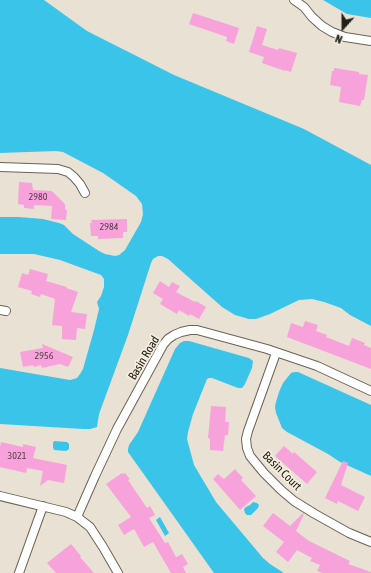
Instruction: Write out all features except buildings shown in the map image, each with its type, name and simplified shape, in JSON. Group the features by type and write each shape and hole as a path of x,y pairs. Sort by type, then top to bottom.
{"street":[{"path":"294,0 304,7 322,26 332,32 344,37 371,40"},
{"path":"0,167 58,169 68,172 80,184 85,193"},
{"name":"Basin Road","path":"77,517 117,430 163,345 168,339 181,332 197,330 267,349 317,366 371,391"},
{"name":"Basin Court","path":"276,353 248,431 246,439 250,456 264,473 294,500 315,514 349,533 371,542"},
{"path":"0,496 66,512 77,517 90,527 118,573"},
{"path":"19,573 43,506"}],"water":[{"path":"0,0 44,0 87,31 174,75 304,129 371,165 371,326 350,315 341,308 312,299 299,300 256,319 249,319 235,315 222,307 168,259 158,256 153,259 151,263 128,335 99,414 97,427 83,429 0,424 0,368 70,380 77,378 80,374 83,369 94,330 99,309 97,302 104,287 104,279 101,275 60,260 34,254 0,254 0,217 43,219 59,223 64,225 73,234 99,251 115,256 119,255 125,250 141,222 143,214 142,204 136,196 103,173 63,152 0,153"},
{"path":"323,0 371,0 371,18 347,14"},
{"path":"184,341 189,341 249,358 253,361 252,368 242,388 238,388 212,378 207,379 193,414 187,439 194,465 216,502 263,558 284,573 214,573 128,452 129,445 138,432 175,349"},
{"path":"298,372 371,405 371,476 340,462 282,428 276,413 276,402 283,383 291,373"},
{"path":"54,441 67,442 69,444 69,449 66,451 54,450"},
{"path":"253,502 259,505 258,508 251,515 247,515 244,509"},
{"path":"160,517 169,533 165,536 156,520"}]}
